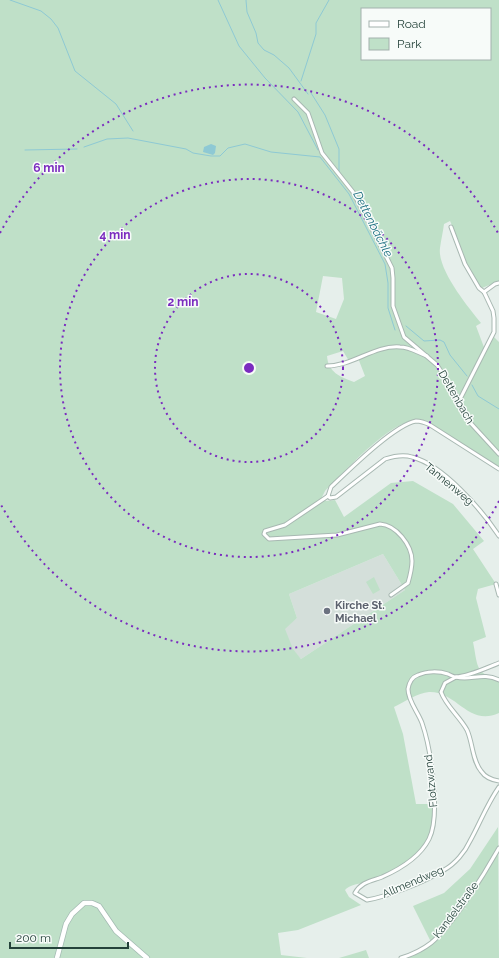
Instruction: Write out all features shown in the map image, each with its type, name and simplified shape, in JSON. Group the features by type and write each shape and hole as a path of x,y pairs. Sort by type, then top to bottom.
{"street":[{"name":"Dettenbach","path":"294,99 308,113 322,153 352,192 392,268 393,306 404,337 430,358 445,376 458,403 472,426 499,454"},
{"path":"451,227 465,264 479,288 484,292 493,311 494,332 458,403"},
{"path":"484,292 495,284 499,283"},
{"name":"Dettenbach","path":"327,366 349,361 376,350 400,346 410,348 430,358"},
{"path":"391,595 408,583 412,561 407,546 399,533 387,524 380,524 337,536 269,539 264,534 265,531 285,525 328,496 331,487 383,440 414,422 420,421 430,425 499,469"},
{"name":"Tannenweg","path":"328,496 330,498 336,497 385,459 393,456 411,456 429,465 458,488 488,520 499,536"},
{"path":"496,584 499,595"},
{"path":"499,662 456,677 445,683 441,692 443,697 460,718 468,732 480,770 487,777 499,781"},
{"name":"Flotzwand","path":"355,893 361,885 389,874 413,858 421,851 429,839 435,816 434,792 425,734 408,689 411,680 418,675 439,672 456,677"},
{"path":"456,677 485,676 499,680"},
{"name":"Allmendweg","path":"355,893 363,898 371,899 445,870 461,855 470,841 487,806 499,787"},
{"name":"Kandelstraße","path":"401,958 423,948 440,933 465,900 499,848"},
{"path":"57,958 66,924 72,914 84,903 92,903 99,906 116,931 148,958"}],"shaded area":[{"path":"383,554 405,590 301,659 293,650 284,629 297,618 289,594"}],"green space":[{"path":"0,0 499,0 499,281 482,288 476,281 467,264 450,221 444,224 440,257 448,277 454,287 481,323 476,326 485,350 487,350 493,336 499,342 499,467 426,421 415,420 402,424 387,433 372,445 325,491 322,497 326,501 335,500 344,517 391,483 413,481 453,504 484,541 473,549 496,584 478,589 476,598 486,637 473,642 478,667 485,674 499,680 499,713 488,716 479,715 471,712 439,693 429,692 416,696 394,707 403,734 416,804 435,804 431,832 421,849 405,864 386,875 352,886 345,890 349,897 361,905 298,930 278,933 281,955 307,958 0,958","holes":["323,276 342,278 344,299 336,319 316,312","343,351 349,361 358,358 365,376 354,382 340,376 332,370 327,356","383,554 405,590 301,659 293,649 285,629 297,618 289,594"]},
{"path":"374,577 380,590 373,594 366,582"},
{"path":"498,827 499,958 408,958 417,954 433,943 451,923 462,907 468,910 462,906 431,942 413,906 444,893 470,869"},
{"path":"366,950 369,958 339,958"}],"water":[{"path":"211,144 216,146 215,153 213,155 203,152 204,147"}],"waterway":[{"path":"10,0 41,11 51,19 58,28 75,71 116,104 133,131"},
{"name":"Dettenbächle","path":"218,0 239,46 265,78 298,112 318,150"},
{"path":"246,0 247,12 256,33 258,43 264,50 274,55 289,68 308,94"},
{"path":"301,81 316,34 316,23 329,0"},
{"path":"311,93 325,115 339,149 339,173"},
{"path":"84,147 107,139 128,138 186,149 193,153 211,156 220,156 228,148 245,144 271,152 320,157 349,194 385,264 388,283 388,308 395,330"},
{"path":"25,150 77,149"},
{"name":"Dettenbächle","path":"406,326 424,341 440,340 444,342 450,355 467,376"},
{"name":"Dettenbächle","path":"472,385 478,396 499,409"}],"place":[{"name":"Kirche St. Michael","path":"327,611"}]}
